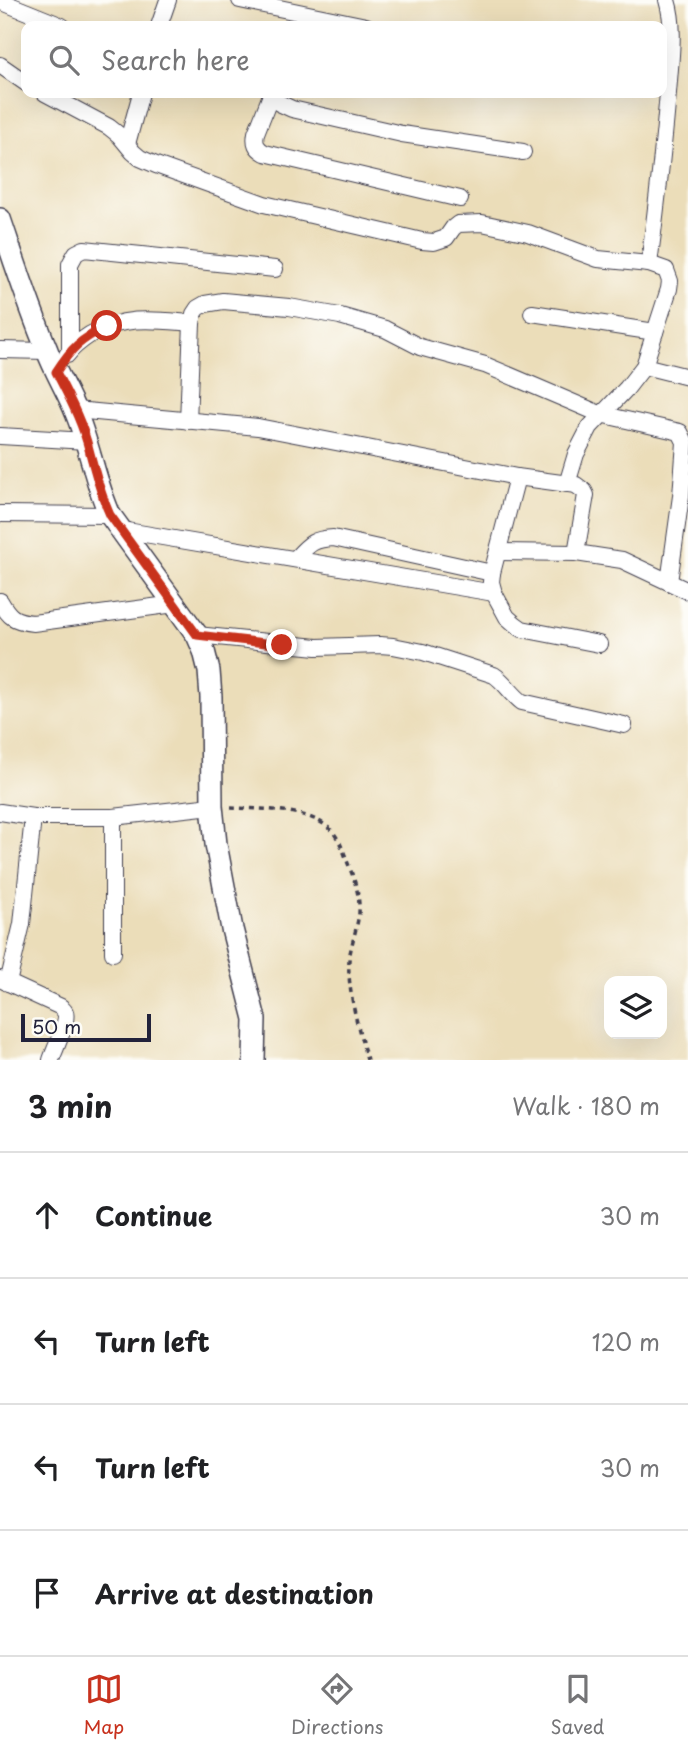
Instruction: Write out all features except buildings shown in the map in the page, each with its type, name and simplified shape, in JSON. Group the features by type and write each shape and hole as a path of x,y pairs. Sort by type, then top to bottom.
{"main road":[{"path":"0,219 6,258 75,410 87,441 100,494 116,522 197,635 204,651 211,697 212,806 222,880 254,1019 254,1060"}],"street":[{"path":"161,21 167,0"},
{"path":"240,0 317,8 352,21"},
{"path":"649,264 665,127 672,33 667,0"},
{"path":"0,1 50,21"},
{"path":"0,65 21,80"},
{"path":"54,98 109,127 120,135 140,158 264,204 422,241 434,242 446,238 458,224 482,223 528,233 598,259 649,264 666,270 670,281 669,289 644,366 627,388 600,414 582,440 567,484"},
{"path":"127,144 140,98"},
{"path":"269,98 254,140 259,150 460,199"},
{"path":"274,98 292,109 402,134 523,152"},
{"path":"69,351 70,264 76,253 84,249 275,269"},
{"path":"188,421 192,323 198,308 205,304 223,301 289,307 340,316 385,329 420,347 485,365 600,414 680,432 685,442 681,496 669,582"},
{"path":"532,313 655,332"},
{"path":"56,372 69,351 107,326 128,320 192,323"},
{"path":"0,351 47,351"},
{"path":"644,366 688,377"},
{"path":"75,410 258,427 517,477 567,484 580,488 586,495 576,553"},
{"path":"0,436 87,441"},
{"path":"517,477 492,573 494,593 507,617 522,629 598,644"},
{"path":"0,514 116,522 466,590 494,593"},
{"path":"296,558 315,541 333,538 492,573"},
{"path":"498,552 576,553 622,560 688,591"},
{"path":"0,601 6,613 13,618 33,623 174,604"},
{"path":"197,635 294,645 380,645 413,650 494,675 522,702 624,725"},
{"path":"0,812 33,817 113,817 212,806"},
{"path":"33,817 22,924 4,981 65,1011 64,1024 51,1060"},
{"path":"113,817 113,953"}],"path":[{"path":"212,806 279,810 302,815 318,820 331,830 340,844 356,884 359,902 349,960 349,978 367,1060"}],"route":[{"path":"107,326 69,351 56,372 87,441 100,494 110,515 197,635 282,645"}]}
